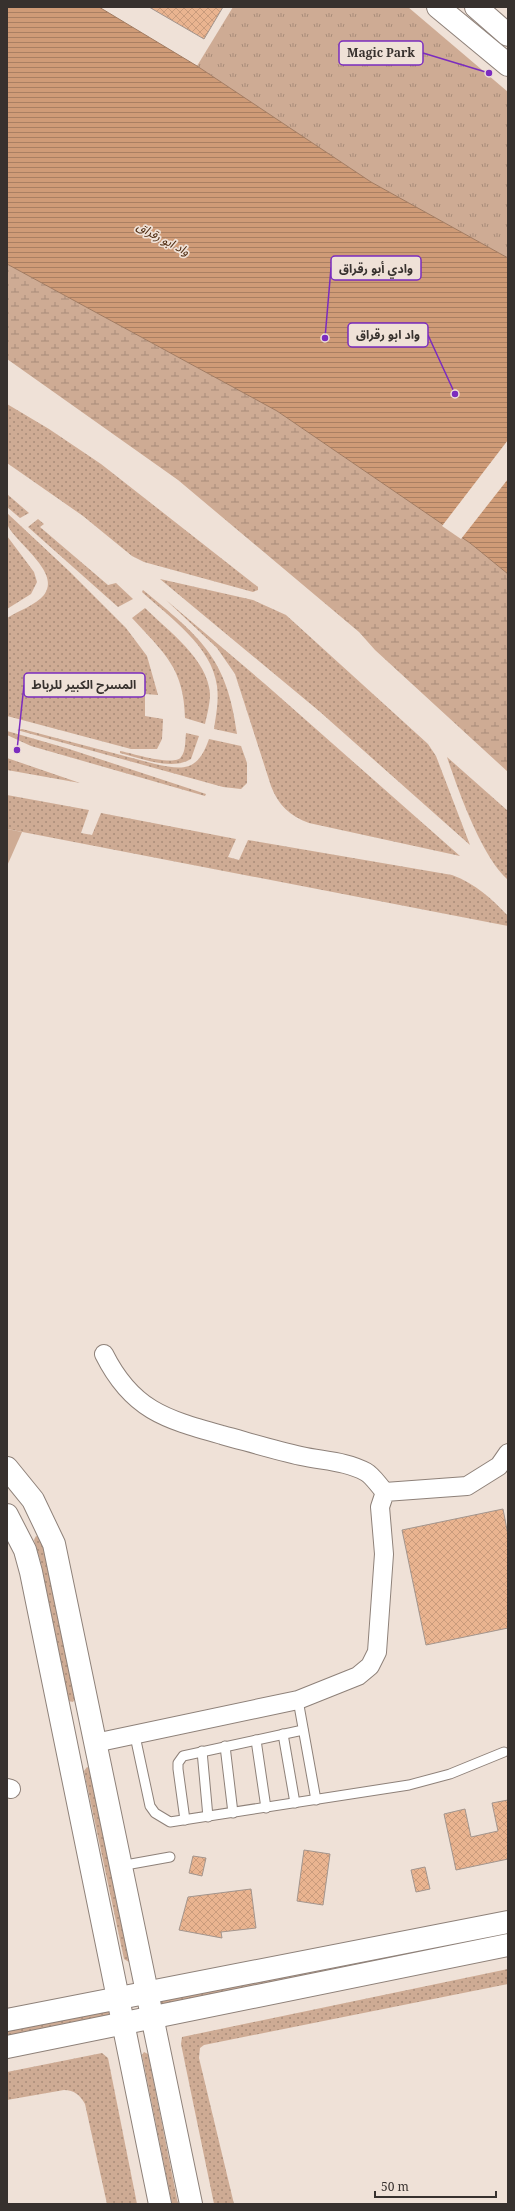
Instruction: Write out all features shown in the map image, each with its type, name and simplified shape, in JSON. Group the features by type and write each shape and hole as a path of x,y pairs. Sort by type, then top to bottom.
{"street":[{"path":"438,7 508,65"},
{"path":"476,7 508,36"},
{"path":"104,1354 118,1380 134,1397 163,1417 179,1423 272,1449 336,1461 367,1473 385,1492"},
{"path":"385,1492 467,1486 499,1466 508,1453"},
{"path":"7,1468 18,1478 41,1514 54,1544 191,2204"},
{"path":"95,1743 135,1736 298,1700 358,1676 370,1666 377,1652 384,1554 380,1506 385,1492"},
{"path":"41,1514 12,1522 31,1572 119,1997 160,2204"},
{"path":"7,2020 508,1922"},
{"path":"7,2047 508,1945"}],"lane":[{"path":"298,1700 316,1800"},
{"path":"185,1820 178,1763 183,1756 303,1730"},
{"path":"283,1734 295,1803"},
{"path":"135,1736 150,1806 154,1813 162,1819 170,1822 316,1800 430,1780 478,1764 504,1752"},
{"path":"256,1740 266,1808"},
{"path":"225,1746 233,1813"},
{"path":"202,1751 208,1817"},
{"path":"120,1866 170,1857"}],"green space":[{"path":"233,7 408,7 508,92 508,258 371,182 197,66"},
{"path":"7,264 277,411 470,543 508,574 508,772 375,650 359,632 178,480 7,359"},
{"path":"7,404 49,429 101,464 258,587 258,590 253,592 144,562 132,556 83,516 7,463"},
{"path":"7,494 29,513 20,518 7,507"},
{"path":"7,513 69,571 126,628 147,656 158,695 145,694 145,716 163,719 162,739 157,749 131,749 7,716 7,618 41,599 48,586 47,577 43,568 8,526"},
{"path":"38,519 44,524 40,527 108,585 116,583 133,599 118,607 28,527"},
{"path":"7,536 34,572 37,582 31,594 7,609"},
{"path":"160,579 253,600 286,615 428,744 436,756 470,845 319,711"},
{"path":"143,590 195,636 208,651 218,667 226,686 237,734 214,729 218,692 213,672 207,658 188,633 142,592"},
{"path":"166,600 265,684 460,856 309,823 290,813 277,799 271,786 235,674 217,648"},
{"path":"145,608 185,646 195,657 202,669 208,681 210,694 205,724 185,718 181,686 170,662 154,641 132,618"},
{"path":"22,729 155,764 175,767 190,766 195,762 205,749 209,739 241,746 247,763 247,783 241,789 223,787 17,730"},
{"path":"7,731 66,748 206,794 205,796 31,746 7,735"},
{"path":"186,733 199,736 191,759 183,762 165,764 120,753 120,751 162,760 177,760 184,752"},
{"path":"447,757 508,811 508,880 498,870 480,840 464,805"},
{"path":"7,758 80,783 7,770"},
{"path":"7,795 89,810 81,833 92,835 101,813 236,839 228,857 239,860 248,840 452,875 476,887 489,897 508,916 508,926 7,829"},
{"path":"7,829 22,832 7,866"},
{"path":"36,1536 41,1538 75,1699 73,1702 69,1701 41,1563 34,1540"},
{"path":"87,1767 91,1769 130,1960 129,1962 124,1959 84,1771"},
{"path":"508,1930 508,1936 162,2005 161,2003 161,2000"},
{"path":"508,1969 508,1984 204,2045 200,2048 199,2058 234,2204 214,2204 181,2044 182,2037"},
{"path":"106,2009 112,2012 110,2016 7,2037 7,2030"},
{"path":"144,2052 148,2054 178,2204 172,2204 142,2055"},
{"path":"102,2053 108,2058 137,2204 107,2204 85,2104 76,2094 71,2091 64,2090 7,2100 7,2072"}],"water":[{"path":"7,7 99,7 197,66 371,182 508,258 508,574 470,543 277,411 7,264"}],"pier":[{"path":"508,440 508,479 461,539 442,526"}],"building":[{"path":"149,7 223,7 204,39"},
{"path":"503,1509 508,1535 508,1628 426,1645 402,1530"},
{"path":"508,1800 508,1859 456,1870 444,1814 465,1809 471,1837 498,1831 492,1803"},
{"path":"304,1850 330,1854 323,1905 297,1901"},
{"path":"193,1856 206,1858 202,1876 189,1873"},
{"path":"425,1867 430,1889 416,1892 411,1870"},
{"path":"251,1889 256,1928 221,1932 222,1938 179,1930 188,1897"}],"place":[{"name":"Magic Park","path":"489,73"},
{"name":"وادي أبو رقراق","path":"325,338"},
{"name":"واد ابو رقراق","path":"455,394"},
{"name":"المسرح الكبير للرباط","path":"17,750"}]}
